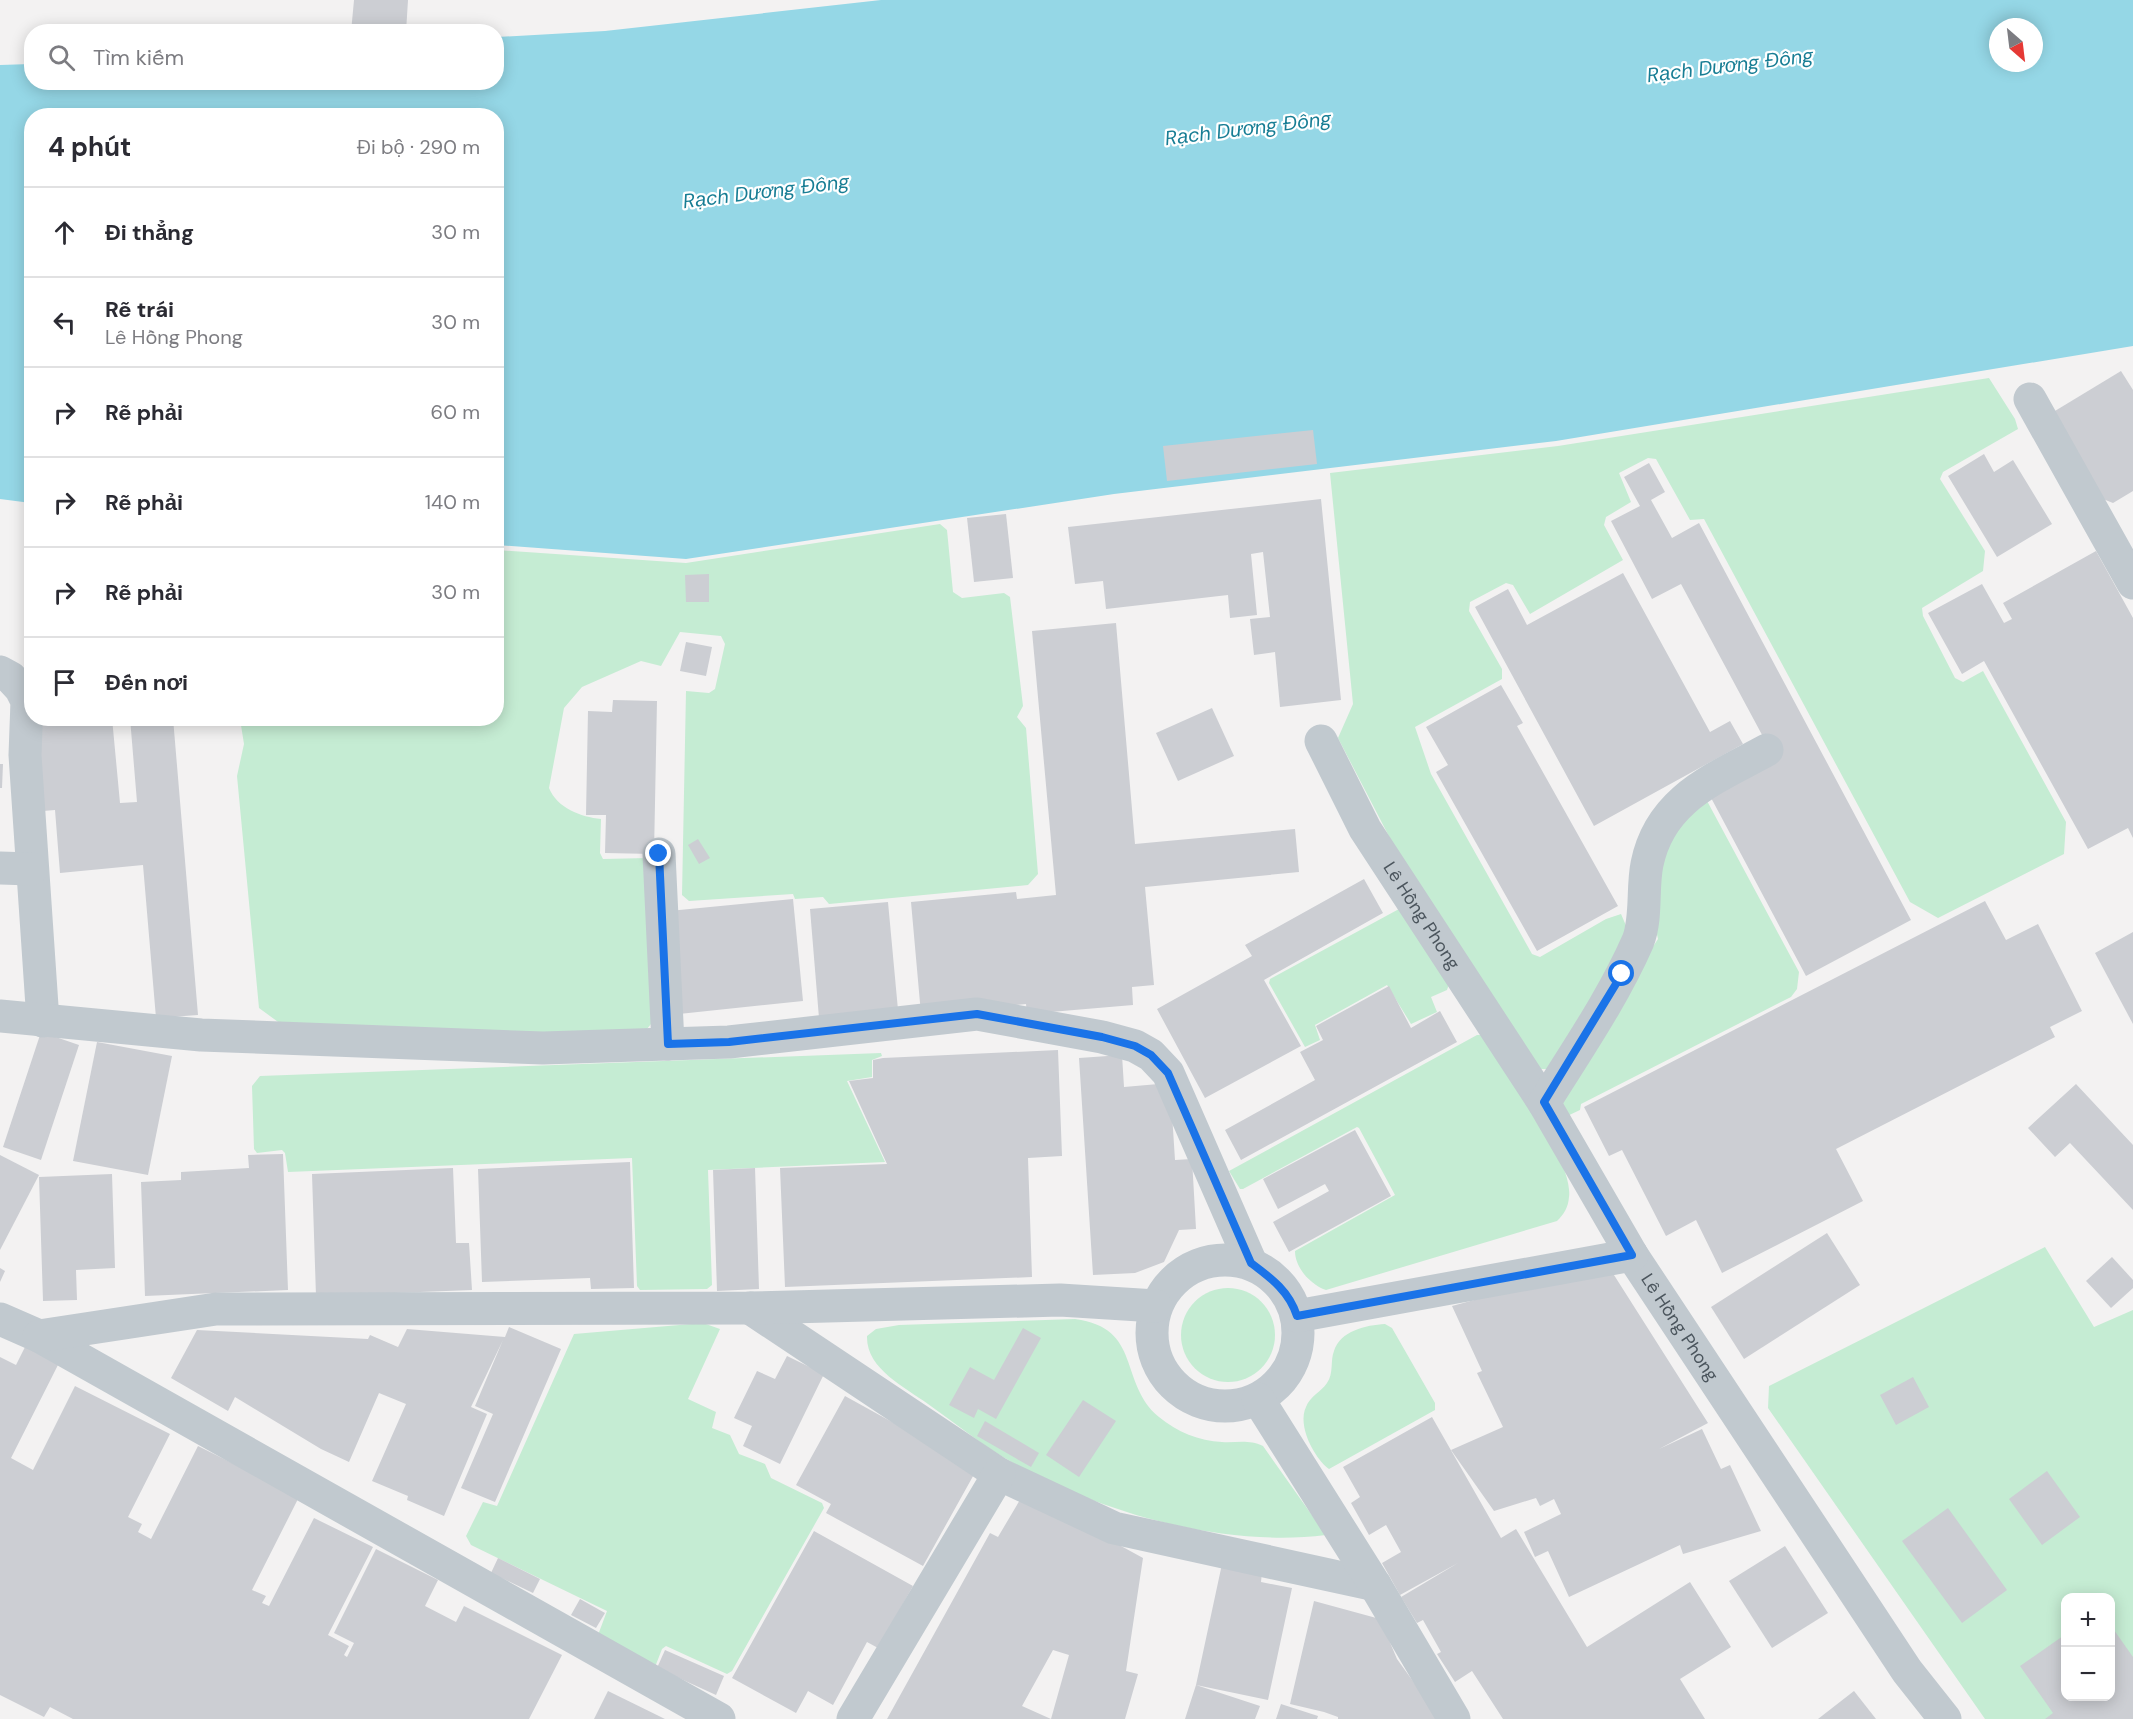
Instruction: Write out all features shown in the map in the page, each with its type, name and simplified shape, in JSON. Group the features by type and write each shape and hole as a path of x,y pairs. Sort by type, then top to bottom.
{"street":[{"path":"2030,399 2133,583"},
{"path":"0,672 16,683 24,696"},
{"path":"26,726 15,868 43,1021"},
{"name":"Lê Hồng Phong","path":"1321,741 1365,829 1544,1102 1632,1255 1907,1671 1945,1719"},
{"path":"1544,1102 1595,1023 1639,938 1647,865 1655,837 1674,808 1702,785 1767,750"},
{"path":"659,854 668,1044"},
{"path":"0,1016 201,1035 543,1048 729,1042 977,1014 1102,1037 1135,1046 1151,1055 1168,1073 1251,1263 1276,1282 1293,1302 1297,1316 1300,1348 1284,1381 1258,1400 1231,1407 1212,1406 1192,1399 1175,1388 1163,1369 1152,1343 1151,1327 1156,1306 1163,1290 1174,1278 1207,1260 1251,1263"},
{"path":"1297,1316 1632,1255"},
{"path":"39,1336 216,1309 750,1308 1060,1300 1156,1306"},
{"path":"750,1308 999,1474 1114,1528 1375,1585"},
{"path":"0,1319 39,1336 719,1719"},
{"path":"1258,1400 1375,1585 1454,1719"},
{"path":"853,1719 999,1474"}],"green space":[{"path":"1989,378 2015,419 2018,429 1943,472 1940,479 1985,551 1983,571 1922,608 1923,616 1955,678 1963,682 1983,671 2066,822 2064,854 1938,918 1910,902 1704,519 1690,520 1656,459 1648,458 1619,473 1631,502 1606,517 1604,525 1623,560 1530,614 1513,585 1506,583 1470,602 1469,611 1502,669 1502,679 1415,727 1431,774 1532,954 1540,957 1606,919 1621,914 1627,928 1558,1069 1538,1069 1393,844 1338,738 1353,704 1330,473 1558,446"},
{"path":"940,524 947,530 953,592 962,598 1004,593 1010,597 1023,706 1017,717 1026,728 1038,874 1028,885 829,904 823,897 795,899 793,894 689,901 682,895 686,691 709,693 715,689 725,644 721,636 680,632 661,666 641,661 582,687 564,708 549,788 558,801 570,810 601,819 600,853 603,859 648,858 662,1010 647,1029 528,1036 285,1027 259,1008 237,776 244,744 241,726 504,726 504,550 686,563"},
{"path":"1706,799 1799,972 1797,989 1791,997 1581,1104 1580,1110 1563,1118 1550,1101 1658,939 1651,907 1665,836"},
{"path":"1399,909 1449,984 1447,990 1431,997 1437,1012 1411,1024 1387,985 1315,1025 1320,1040 1305,1047 1269,983 1270,979"},
{"path":"1477,1035 1487,1035 1551,1139 1568,1181 1569,1197 1564,1213 1557,1221 1326,1290 1320,1288 1305,1275 1298,1264 1295,1251 1395,1195 1359,1128 1357,1127 1243,1189 1240,1189 1229,1171"},
{"path":"881,1053 882,1056 872,1060 872,1077 847,1081 885,1162 708,1170 712,1285 707,1289 640,1290 637,1286 632,1158 288,1172 285,1153 282,1150 257,1153 254,1149 252,1086 260,1076"},
{"path":"2045,1247 2094,1327 2133,1310 2133,1719 1985,1719 1768,1408 1769,1386"},
{"path":"1228,1288 1246,1292 1261,1302 1271,1317 1275,1335 1271,1353 1261,1368 1246,1378 1228,1382 1210,1378 1195,1368 1185,1353 1181,1335 1185,1317 1195,1302 1210,1292"},
{"path":"1075,1319 1096,1324 1111,1333 1121,1345 1138,1389 1146,1403 1166,1422 1189,1435 1205,1440 1247,1442 1263,1446 1326,1535 1284,1538 1240,1536 1195,1529 1150,1519 1063,1488 1023,1469 987,1447 898,1384 880,1368 868,1348 867,1336 876,1329 899,1325"},
{"path":"703,1323 720,1329 688,1399 716,1412 712,1428 730,1435 739,1454 765,1464 771,1478 822,1503 824,1508 732,1671 727,1674 666,1646 662,1649 655,1667 598,1635 607,1611 471,1545 466,1536 483,1502 497,1506 574,1334"},
{"path":"1385,1324 1392,1328 1435,1403 1435,1410 1329,1469 1323,1464 1308,1441 1304,1423 1306,1407 1329,1379 1334,1351 1342,1338 1355,1330"}],"water":[{"name":"Rạch Dương Đông","path":"881,0 2133,0 2133,346 1556,441 1114,494 686,559 504,546 504,108 24,108 24,502 0,499 0,65 24,64 24,90 504,90 504,37 605,31"}],"building":[{"path":"354,0 408,0 406,24 352,24"},
{"path":"2121,371 2133,390 2133,491 2113,503 2088,493 2045,417"},
{"path":"1313,430 1317,464 1167,481 1163,446"},
{"path":"1984,454 1994,472 2013,460 2052,524 1997,557 1948,476"},
{"path":"1649,463 1665,492 1651,500 1672,538 1699,523 1911,920 1806,976 1709,794 1775,759 1681,584 1652,599 1611,521 1640,506 1624,477"},
{"path":"1321,499 1341,700 1280,707 1275,652 1254,655 1250,619 1270,617 1263,552 1251,554 1257,615 1230,618 1228,595 1106,609 1103,581 1075,584 1068,527"},
{"path":"1006,514 1013,578 974,582 967,518"},
{"path":"2096,551 2133,618 2133,838 2128,828 2088,849 1984,661 1962,674 1928,613 1982,584 2004,623 2012,619 2003,603"},
{"path":"1623,573 1710,732 1730,721 1743,744 1594,826 1475,607 1508,589 1527,625"},
{"path":"709,574 709,602 686,602 685,575"},
{"path":"1116,623 1135,844 1295,829 1299,872 1145,887 1154,985 1132,987 1133,1005 1027,1014 1026,1004 921,1014 911,902 1016,892 1017,899 1056,895 1032,631"},
{"path":"686,642 712,647 706,676 680,671"},
{"path":"1501,685 1523,723 1517,726 1618,906 1537,951 1436,772 1448,765 1426,727"},
{"path":"613,700 657,701 654,854 605,853 606,815 586,815 588,711 612,712"},
{"path":"1212,708 1234,756 1178,781 1156,733"},
{"path":"37,726 113,726 120,803 137,802 131,726 174,726 198,1015 156,1018 143,865 60,873 55,810 43,811"},
{"path":"0,764 3,764 2,788 0,788"},
{"path":"698,839 710,858 699,864 688,845"},
{"path":"1364,879 1383,913 1264,980 1301,1046 1205,1098 1157,1009 1252,956 1245,945"},
{"path":"793,899 803,1001 679,1014 669,911"},
{"path":"1985,901 2006,940 2038,924 2082,1011 2050,1027 2055,1037 1836,1149 1863,1201 1722,1273 1696,1220 1666,1236 1622,1150 1609,1156 1584,1107"},
{"path":"888,902 898,1010 819,1018 810,909"},
{"path":"2133,932 2133,1024 2095,953"},
{"path":"1389,986 1411,1028 1440,1011 1457,1042 1241,1160 1225,1130 1315,1080 1300,1052 1323,1040 1316,1026"},
{"path":"41,1032 79,1045 41,1160 3,1147"},
{"path":"97,1042 172,1056 148,1175 73,1161"},
{"path":"1058,1050 1062,1156 1028,1158 1032,1277 785,1287 780,1168 887,1164 849,1081 873,1078 873,1060"},
{"path":"1122,1055 1124,1087 1170,1083 1175,1160 1192,1159 1196,1229 1179,1230 1164,1262 1135,1273 1093,1275 1079,1058"},
{"path":"2076,1084 2133,1145 2133,1210 2070,1143 2055,1157 2028,1128"},
{"path":"1355,1130 1391,1196 1289,1252 1273,1222 1329,1191 1325,1184 1278,1209 1263,1179"},
{"path":"283,1154 288,1290 145,1296 141,1182 181,1180 181,1172 249,1168 248,1155"},
{"path":"0,1155 39,1175 0,1250"},
{"path":"630,1162 634,1288 591,1289 590,1278 482,1282 478,1169"},
{"path":"453,1168 456,1243 469,1243 472,1290 316,1296 312,1174"},
{"path":"755,1168 759,1289 717,1291 713,1170"},
{"path":"112,1174 115,1268 76,1270 77,1300 43,1301 39,1177"},
{"path":"1827,1233 1860,1285 1744,1359 1711,1307"},
{"path":"2112,1257 2133,1280 2133,1288 2111,1308 2086,1281"},
{"path":"1607,1264 1708,1423 1659,1449 1702,1429 1721,1469 1730,1465 1761,1531 1683,1554 1680,1545 1569,1597 1548,1551 1535,1557 1524,1532 1561,1514 1554,1499 1540,1506 1536,1498 1494,1511 1451,1450 1503,1427 1477,1373 1482,1371 1452,1306"},
{"path":"0,1268 5,1271 0,1282"},
{"path":"509,1327 561,1349 495,1502 461,1488 493,1414 475,1406 503,1340 471,1407 487,1414 444,1516 407,1500 408,1496 372,1481 406,1404 379,1393 349,1462 321,1449 235,1397 228,1411 171,1378 197,1330 368,1339 370,1335 398,1347 407,1329 505,1337"},
{"path":"1023,1328 1041,1338 996,1419 978,1409 974,1418 949,1405 970,1367 994,1380"},
{"path":"27,1343 61,1359 11,1458 33,1470 75,1386 170,1434 128,1517 142,1524 138,1532 151,1539 198,1446 258,1476 299,1497 252,1590 266,1596 262,1603 269,1606 314,1518 373,1547 328,1635 349,1646 344,1655 347,1657 354,1643 334,1633 376,1549 438,1580 425,1606 456,1622 464,1606 562,1655 529,1719 73,1719 50,1707 44,1717 0,1695 0,1357 16,1365"},
{"path":"787,1356 824,1374 780,1464 743,1446 752,1426 734,1418 757,1371 775,1379"},
{"path":"1913,1377 1929,1407 1896,1425 1880,1395"},
{"path":"845,1396 977,1469 923,1566 826,1513 831,1504 796,1485"},
{"path":"1083,1400 1116,1421 1079,1477 1046,1455"},
{"path":"1432,1417 1501,1538 1516,1529 1587,1647 1690,1582 1731,1647 1680,1679 1705,1719 1503,1719 1472,1671 1455,1682 1437,1654 1441,1652 1423,1620 1417,1623 1401,1597 1458,1563 1400,1595 1382,1563 1401,1552 1386,1525 1369,1535 1351,1503 1360,1497 1343,1467"},
{"path":"985,1421 1039,1453 1031,1467 977,1436"},
{"path":"2047,1471 2080,1517 2042,1545 2009,1499"},
{"path":"1024,1493 1143,1558 1126,1671 1138,1674 1125,1719 1051,1719 887,1719 990,1533 998,1537","holes":["1053,1650 1069,1655 1051,1719 1022,1706"]},
{"path":"1948,1508 2007,1590 1962,1623 1902,1541"},
{"path":"814,1531 913,1586 878,1648 867,1642 833,1705 808,1691 796,1713 732,1678"},
{"path":"1785,1546 1828,1613 1772,1648 1729,1581"},
{"path":"498,1558 540,1579 533,1593 491,1573"},
{"path":"1222,1564 1262,1572 1261,1582 1292,1588 1268,1700 1196,1685"},
{"path":"580,1599 605,1613 596,1628 571,1615"},
{"path":"1314,1601 1380,1619 1397,1659 1440,1719 1338,1719 1324,1712 1290,1704"},
{"path":"2115,1631 2133,1657 2133,1719 2045,1719 2053,1713 2020,1666 2061,1637 2061,1701 2115,1701"},
{"path":"665,1650 724,1676 716,1695 657,1668"},
{"path":"1196,1685 1260,1706 1255,1719 1185,1719"},
{"path":"608,1691 665,1719 594,1719"},
{"path":"1854,1691 1876,1719 1818,1719"},
{"path":"1281,1704 1318,1716 1317,1719 1276,1719"}],"route":[{"path":"659,854 668,1044 729,1042 977,1014 1102,1037 1135,1046 1151,1055 1168,1073 1251,1263 1276,1282 1293,1302 1297,1316 1632,1255 1544,1102 1595,1023 1622,974"}]}
